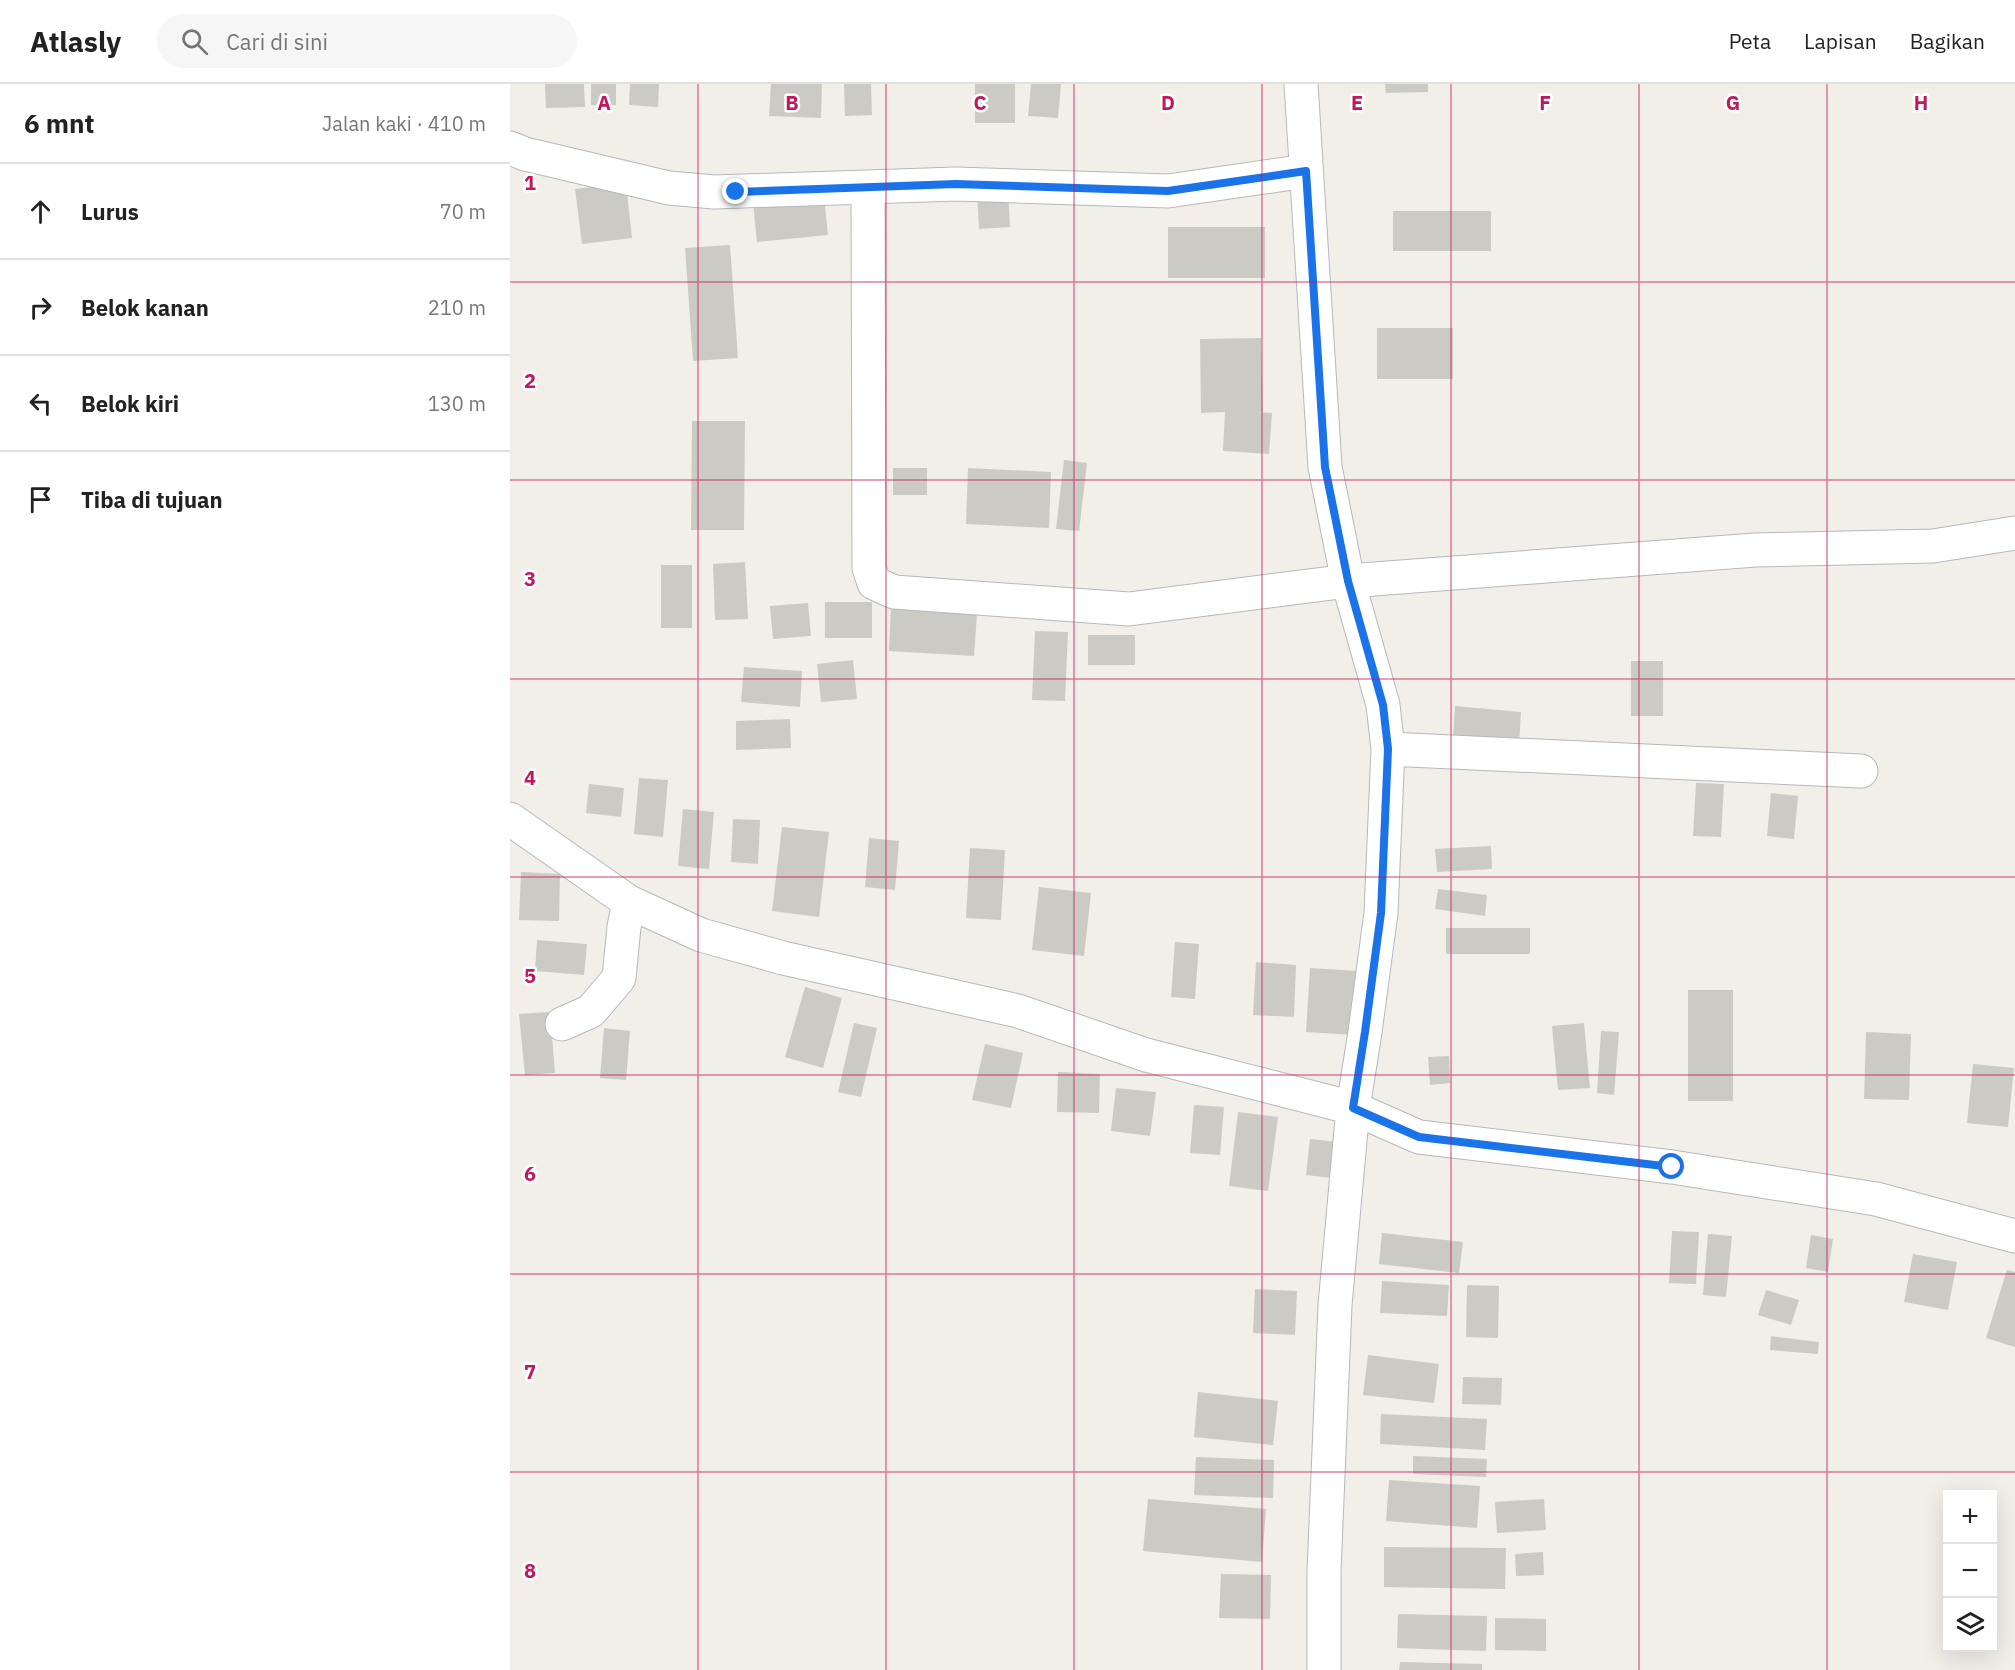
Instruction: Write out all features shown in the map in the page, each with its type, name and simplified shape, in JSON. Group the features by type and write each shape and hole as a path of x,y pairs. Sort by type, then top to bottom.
{"street":[{"path":"1301,84 1325,467 1348,581 1383,705 1388,749 1381,913 1353,1108 1335,1305 1324,1572 1324,1670"},
{"path":"510,148 525,154 680,189 714,192 956,184 1168,191 1306,171"},
{"path":"868,187 869,568 874,583 894,592 1129,609 1348,581 1755,550 1933,546 2015,533"},
{"path":"1388,749 1861,771"},
{"path":"510,819 629,902 700,935 783,958 1018,1011 1146,1055 1353,1108 1419,1137 1672,1167 1876,1199 2015,1236"},
{"path":"562,1024 591,1011 619,978 629,902"}],"building":[{"path":"545,84 584,84 585,107 546,108"},
{"path":"591,84 616,84 616,105 591,105"},
{"path":"630,84 659,84 658,107 629,105"},
{"path":"771,84 822,84 821,118 769,116"},
{"path":"844,84 871,84 872,115 845,116"},
{"path":"975,84 1015,84 1015,123 975,123"},
{"path":"1031,84 1061,84 1058,118 1028,116"},
{"path":"1385,84 1428,84 1428,92 1386,93"},
{"path":"626,183 632,238 582,244 575,189"},
{"path":"1008,189 1010,227 979,229 977,191"},
{"path":"824,196 828,235 757,242 753,203"},
{"path":"1393,211 1491,211 1491,251 1393,251"},
{"path":"1168,227 1265,227 1265,278 1168,278"},
{"path":"730,245 738,358 693,361 685,248"},
{"path":"1377,328 1453,328 1453,379 1377,379"},
{"path":"1261,338 1263,412 1256,412 1272,413 1269,454 1223,451 1225,412 1201,413 1200,339"},
{"path":"692,421 745,421 744,530 691,530"},
{"path":"1064,460 1087,463 1079,531 1056,529"},
{"path":"893,468 927,468 927,495 893,495"},
{"path":"968,468 1051,472 1049,528 966,524"},
{"path":"745,562 748,619 715,620 713,564"},
{"path":"661,565 692,565 692,628 661,628"},
{"path":"825,602 872,602 872,638 825,638"},
{"path":"808,603 811,636 773,639 770,606"},
{"path":"891,608 977,614 974,656 889,651"},
{"path":"1035,631 1068,632 1065,701 1032,700"},
{"path":"1088,635 1135,635 1135,665 1088,665"},
{"path":"853,660 857,699 821,702 817,664"},
{"path":"1631,661 1663,661 1663,716 1631,716"},
{"path":"744,667 802,671 800,707 741,702"},
{"path":"1455,706 1521,712 1519,745 1453,739"},
{"path":"790,719 791,748 736,750 736,721"},
{"path":"639,778 668,780 663,837 634,834"},
{"path":"1696,783 1724,784 1721,837 1693,836"},
{"path":"589,784 624,788 621,817 586,813"},
{"path":"1771,793 1798,796 1794,839 1767,836"},
{"path":"683,809 714,812 709,869 678,866"},
{"path":"733,819 760,820 758,864 731,862"},
{"path":"782,827 829,832 819,917 772,911"},
{"path":"869,838 899,841 895,890 865,887"},
{"path":"1491,846 1492,869 1437,872 1435,849"},
{"path":"970,848 1005,850 1001,920 966,918"},
{"path":"521,872 560,874 559,921 519,920"},
{"path":"1039,887 1091,893 1084,956 1032,950"},
{"path":"1438,889 1487,895 1485,916 1435,909"},
{"path":"1446,928 1530,928 1530,954 1446,954"},
{"path":"537,940 587,944 584,975 535,971"},
{"path":"1175,942 1199,944 1195,999 1171,997"},
{"path":"1256,962 1296,965 1294,1017 1253,1015"},
{"path":"1310,968 1359,971 1355,1035 1306,1032"},
{"path":"805,987 842,998 823,1068 785,1057"},
{"path":"1688,990 1733,990 1733,1101 1688,1101"},
{"path":"550,1012 555,1073 525,1075 519,1014"},
{"path":"854,1023 877,1028 861,1097 838,1092"},
{"path":"1584,1023 1590,1088 1558,1090 1552,1026"},
{"path":"604,1028 630,1031 626,1080 600,1078"},
{"path":"1601,1031 1619,1032 1614,1095 1597,1093"},
{"path":"1866,1032 1911,1034 1909,1100 1864,1099"},
{"path":"985,1044 1023,1053 1011,1108 972,1100"},
{"path":"1449,1056 1450,1083 1430,1085 1428,1057"},
{"path":"1973,1064 2014,1068 2008,1127 1967,1123"},
{"path":"1058,1072 1100,1074 1099,1113 1057,1112"},
{"path":"1116,1088 1156,1092 1150,1136 1111,1131"},
{"path":"1194,1105 1224,1107 1220,1155 1190,1153"},
{"path":"1238,1112 1278,1117 1268,1191 1229,1186"},
{"path":"1310,1139 1337,1142 1333,1178 1306,1175"},
{"path":"1672,1231 1699,1232 1696,1284 1669,1283"},
{"path":"1382,1233 1463,1242 1459,1273 1379,1264"},
{"path":"1708,1234 1732,1236 1726,1297 1703,1295"},
{"path":"1811,1235 1833,1239 1828,1272 1806,1268"},
{"path":"1913,1254 1957,1262 1948,1310 1904,1302"},
{"path":"2007,1270 2015,1272 2015,1347 1986,1338"},
{"path":"1382,1281 1449,1285 1447,1316 1380,1313"},
{"path":"1467,1285 1499,1286 1498,1338 1466,1337"},
{"path":"1255,1289 1297,1291 1295,1335 1253,1333"},
{"path":"1766,1290 1799,1300 1791,1325 1758,1315"},
{"path":"1771,1336 1819,1342 1818,1354 1770,1350"},
{"path":"1368,1355 1439,1364 1434,1403 1363,1395"},
{"path":"1463,1377 1502,1378 1501,1405 1462,1404"},
{"path":"1198,1392 1278,1401 1273,1445 1194,1437"},
{"path":"1381,1414 1487,1419 1485,1450 1380,1444"},
{"path":"1413,1456 1487,1459 1486,1477 1413,1474"},
{"path":"1196,1457 1274,1460 1273,1498 1194,1495"},
{"path":"1389,1480 1480,1486 1477,1528 1386,1521"},
{"path":"1148,1499 1266,1509 1262,1562 1143,1551"},
{"path":"1544,1499 1546,1530 1497,1533 1495,1502"},
{"path":"1384,1547 1506,1548 1505,1589 1384,1587"},
{"path":"1543,1552 1544,1575 1516,1576 1515,1554"},
{"path":"1221,1574 1271,1575 1270,1619 1219,1618"},
{"path":"1398,1614 1487,1616 1486,1651 1397,1648"},
{"path":"1495,1618 1546,1619 1546,1651 1495,1650"},
{"path":"1400,1662 1482,1664 1482,1670 1399,1670"}],"route":[{"path":"736,192 956,184 1168,191 1306,171 1325,467 1348,581 1383,705 1388,749 1381,913 1353,1108 1419,1137 1672,1167"}]}
